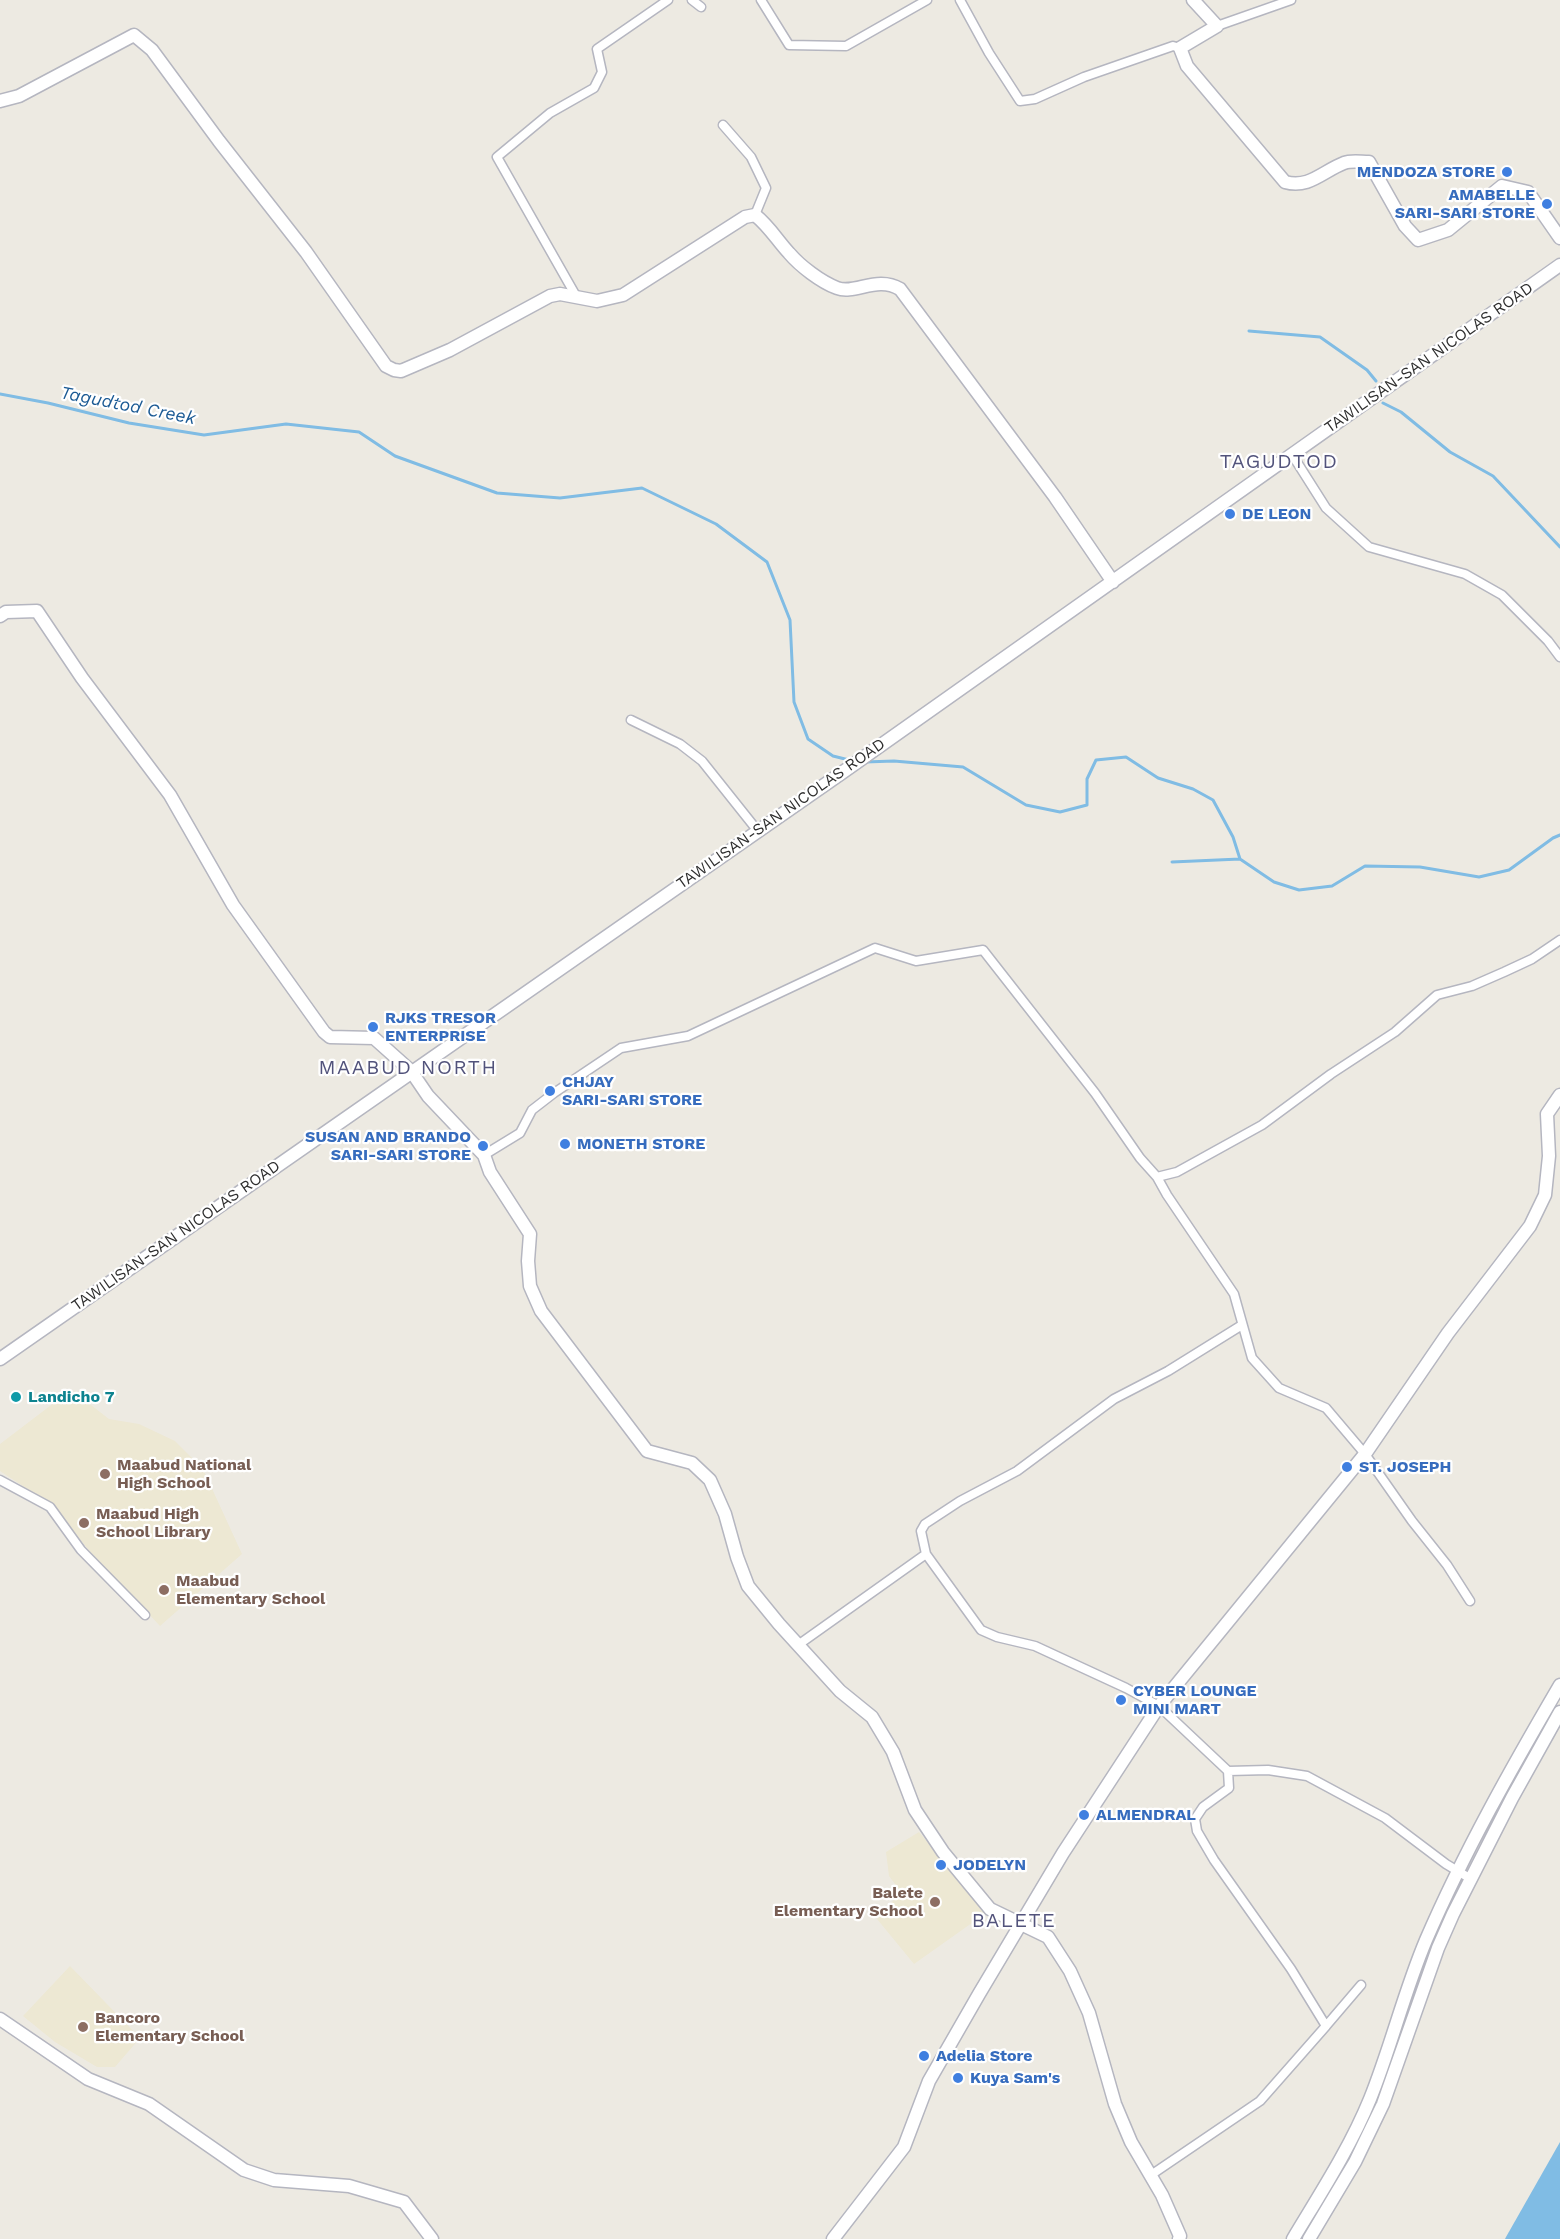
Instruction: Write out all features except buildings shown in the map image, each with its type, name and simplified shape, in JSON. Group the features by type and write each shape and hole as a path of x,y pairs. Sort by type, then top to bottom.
{"street":[{"path":"576,296 497,157 550,113 594,88 602,72 597,49 668,0"},
{"path":"692,0 701,7"},
{"path":"761,0 789,45 846,46 927,0"},
{"path":"960,0 989,53 1020,101 1035,99 1084,77 1173,46 1180,48 1217,26 1291,0"},
{"path":"1193,0 1217,26"},
{"path":"0,101 20,96 134,35 152,50 306,252 386,366 394,370 401,371 450,350 550,296 560,294 597,301 623,295 745,217 755,215 764,222 790,255 820,279 840,290 880,283 892,284 900,289 1055,497 1113,582"},
{"path":"1180,48 1187,66 1285,182 1296,185 1306,183 1347,161 1369,162 1405,226 1418,240 1448,230 1502,186 1528,192 1560,238"},
{"path":"723,125 752,158 766,188 755,215"},
{"name":"TAWILISAN-SAN NICOLAS ROAD","path":"0,1359 843,772 1560,265"},
{"path":"1293,456 1326,507 1369,547 1465,574 1502,594 1548,641 1560,657"},
{"path":"0,616 6,612 37,611 82,678 170,795 233,905 324,1032 330,1037 374,1038 411,1071 428,1096 483,1155 490,1172 530,1234 528,1261 530,1286 541,1311 647,1451 692,1463 710,1480 725,1514 748,1586 840,1691 872,1717 893,1752 915,1810 943,1852 990,1909 1048,1937 1070,1971 1089,2013 1115,2104 1131,2142 1162,2195 1180,2236 1179,2239"},
{"path":"631,720 680,744 702,761 757,830"},
{"path":"1157,1177 1177,1172 1262,1125 1330,1074 1395,1032 1437,995 1472,986 1504,972 1532,959 1560,940"},
{"path":"483,1155 520,1133 532,1110 621,1048 688,1036 875,948 916,961 983,950 1095,1093 1140,1158 1157,1177 1234,1294 1252,1359 1279,1388 1326,1408 1365,1454 1412,1521 1447,1565 1470,1601"},
{"path":"833,2239 904,2147 929,2081 1063,1853 1159,1706 1365,1454 1448,1333 1530,1226 1545,1195 1549,1156 1547,1114 1560,1095"},
{"path":"1242,1325 1168,1371 1114,1399 1017,1472 960,1501 925,1524 921,1531 926,1554 981,1630 997,1637 1035,1646 1126,1688 1159,1706 1228,1771 1268,1770 1307,1776 1385,1818 1471,1879"},
{"path":"0,1480 50,1507 81,1550 145,1615"},
{"path":"798,1645 926,1554"},
{"path":"1293,2239 1357,2129 1370,2099 1425,1942 1500,1791 1560,1685"},
{"path":"1309,2239 1369,2135 1383,2104 1438,1948 1512,1798 1560,1712"},
{"path":"1228,1771 1228,1788 1203,1807 1196,1819 1197,1831 1214,1860 1291,1969 1326,2026"},
{"path":"1151,2175 1260,2101 1361,1985"},
{"path":"0,2019 88,2079 148,2104 243,2170 274,2180 349,2186 404,2202 432,2239"},
{"path":"1387,2050 1400,2054"}],"shaded area":[{"name":"Maabud National High School","path":"67,1393 91,1405 109,1419 139,1424 175,1441 203,1469 242,1554 160,1626 92,1554 52,1505 0,1471 0,1444"},
{"name":"Balete Elementary School","path":"919,1832 986,1913 914,1964 877,1919 901,1892 889,1876 886,1852"},
{"name":"Bancoro Elementary School","path":"70,1966 140,2038 115,2067 97,2067 55,2042 23,2016"}],"water":[{"path":"1560,2142 1560,2239 1505,2239 1506,2237"}],"waterway":[{"path":"1249,331 1320,337 1367,370 1376,381"},
{"name":"Tagudtod Creek","path":"0,394 129,423 204,435 286,424 359,432 395,456 497,493 560,498 642,488 716,524 767,562 790,620 794,702 808,739 833,756 853,761"},
{"path":"1383,403 1401,412 1450,452 1493,476 1560,547"},
{"name":"Tagudtod Creek","path":"865,762 894,761 963,767 1026,805 1060,812 1087,805 1087,779 1096,760 1126,757 1158,778 1193,789 1213,800 1233,837 1240,859 1274,882 1299,890 1332,886 1365,866 1420,867 1479,877 1509,870 1560,835"},
{"path":"1172,862 1240,859"}],"place":[{"name":"MENDOZA STORE","path":"1507,172"},
{"name":"AMABELLE SARI-SARI STORE","path":"1547,204"},
{"name":"DE LEON","path":"1230,514"},
{"name":"RJKS TRESOR ENTERPRISE","path":"373,1027"},
{"name":"CHJAY SARI-SARI STORE","path":"550,1091"},
{"name":"MONETH STORE","path":"565,1144"},
{"name":"SUSAN AND BRANDO SARI-SARI STORE","path":"483,1146"},
{"name":"Landicho 7","path":"16,1397"},
{"name":"ST. JOSEPH","path":"1347,1467"},
{"name":"Maabud National High School","path":"105,1474"},
{"name":"Maabud High School Library","path":"84,1523"},
{"name":"Maabud Elementary School","path":"164,1590"},
{"name":"CYBER LOUNGE MINI MART","path":"1121,1700"},
{"name":"ALMENDRAL","path":"1084,1815"},
{"name":"JODELYN","path":"941,1865"},
{"name":"Balete Elementary School","path":"935,1902"},
{"name":"Bancoro Elementary School","path":"83,2027"},
{"name":"Adelia Store","path":"924,2056"},
{"name":"Kuya Sam's","path":"958,2078"}],"district":[{"name":"TAGUDTOD","path":"1279,462"},
{"name":"MAABUD NORTH","path":"408,1068"},
{"name":"BALETE","path":"1014,1921"}]}
